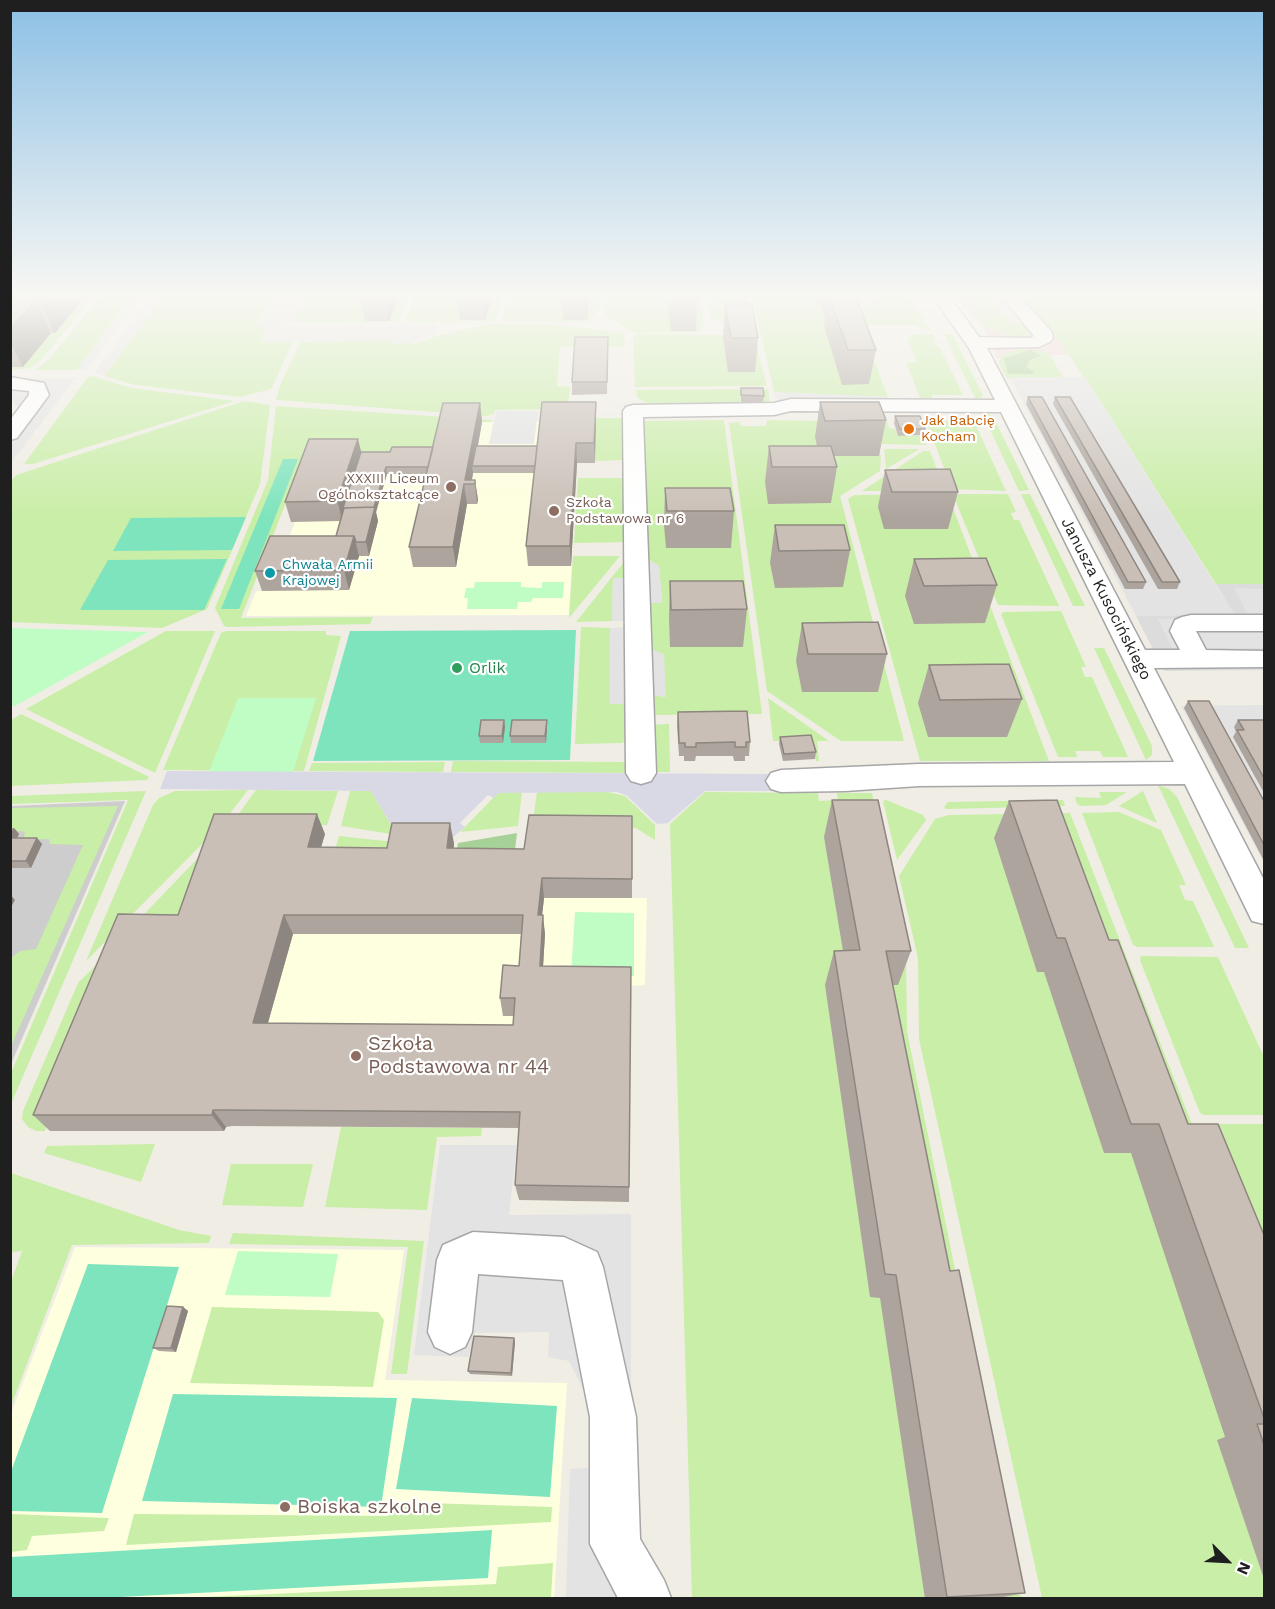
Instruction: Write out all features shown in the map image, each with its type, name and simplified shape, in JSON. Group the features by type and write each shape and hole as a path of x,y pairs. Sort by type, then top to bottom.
{"street":[{"name":"Janusza Kusocińskiego","path":"988,368 1264,911"},
{"path":"10,383 37,387 39,395 10,434"},
{"path":"641,773 633,411 774,409 791,405 1007,406"},
{"path":"1198,659 1183,631 1184,626 1191,623 1264,623"},
{"path":"1136,660 1264,659"},
{"path":"781,781 919,775 1194,773"},
{"path":"450,1332 458,1260 474,1253 564,1258 582,1267 613,1417 615,1544 646,1599"}],"shaded area":[{"path":"98,368 110,368 104,376 94,373"},
{"path":"1010,377 1085,377 1234,614 1136,616"},
{"path":"75,378 11,463 10,433 25,415 11,399 11,384 15,379"},
{"path":"774,392 888,397 889,402 778,400"},
{"path":"496,411 538,411 534,444 489,444"},
{"path":"596,421 595,463 577,463 569,615 246,616 256,591 262,591 282,556 295,522 445,422"},
{"path":"643,556 659,566 662,603 644,603"},
{"path":"613,578 628,578 628,621 612,621"},
{"path":"1216,584 1264,584 1264,670 1164,671 1136,616 1234,614"},
{"path":"1234,588 1264,589 1264,648 1173,649 1158,619 1249,617"},
{"path":"628,627 629,704 610,704 610,628"},
{"path":"645,647 664,654 666,697 646,694"},
{"path":"1264,705 1264,863 1181,706"},
{"path":"167,771 773,774 776,791 705,791 668,823 657,824 626,795 617,792 499,793 494,798 488,795 460,823 465,827 453,837 399,838 371,791 160,789"},
{"path":"125,801 11,1064 11,806"},
{"name":"Szkoła Podstawowa nr 44","path":"224,834 325,834 316,867 432,843 454,843 452,867 632,836 632,898 647,898 645,985 631,986 629,1202 518,1200 523,1128 233,1126 226,1127 224,1131 50,1131 131,933"},
{"path":"440,1145 517,1145 509,1215 631,1214 631,1531 659,1583 660,1598 566,1598 570,1469 601,1467 587,1397 569,1361 548,1357 549,1332 475,1333 468,1357 414,1355"},
{"name":"Boiska szkolne","path":"75,1247 404,1250 385,1380 567,1383 554,1598 11,1598 10,1416"}],"green space":[{"path":"37,368 77,368 76,370 35,370"},
{"path":"110,368 281,368 271,389 240,397 135,385 104,376"},
{"path":"288,368 558,368 557,386 570,387 568,409 495,410 494,414 486,416 276,400"},
{"path":"634,368 762,368 767,386 635,387"},
{"path":"768,368 877,368 888,397 774,392"},
{"path":"908,368 950,368 963,395 932,395 932,398 920,398"},
{"path":"961,368 969,368 983,395 976,400"},
{"path":"1001,368 1058,368 1063,377 1011,377 1012,380 1006,377"},
{"path":"1007,368 1028,368 1035,372 1032,374 1008,374"},
{"path":"1077,368 1264,368 1264,584 1216,584"},
{"path":"92,376 132,388 235,401 33,464 24,464 88,377"},
{"path":"768,389 770,403 724,404 646,403 637,397 636,390"},
{"path":"244,401 270,405 260,484 207,609 162,628 11,622 10,482 16,475"},
{"path":"276,406 493,420 492,422 445,422 438,453 304,456 241,618 373,617 370,624 228,627 224,626 215,608 268,480"},
{"path":"981,411 993,416 1029,490 1019,491"},
{"path":"596,418 624,418 626,460 596,461"},
{"path":"724,420 762,714 656,715 647,712 646,694 666,697 645,647 644,603 662,602 659,566 643,556 639,421"},
{"path":"767,420 871,422 881,457 880,471 840,496 904,741 841,741 767,691 729,423 739,422 741,426 766,426"},
{"path":"876,421 887,421 889,428 895,429 898,436 924,436 926,445 882,444"},
{"path":"926,421 974,421 1006,491 952,489"},
{"path":"884,449 918,449 918,450 886,469"},
{"path":"923,451 930,451 945,490 862,491"},
{"path":"283,459 298,459 239,609 221,609"},
{"path":"578,478 628,478 627,542 574,543"},
{"path":"958,494 1008,494 1016,512 1011,513 1014,520 1019,520 1059,606 998,605 954,497"},
{"path":"1021,494 1030,494 1085,606 1073,606"},
{"path":"854,495 948,495 1049,761 920,761 848,499"},
{"path":"246,517 232,550 113,551 131,518"},
{"path":"573,556 620,556 569,618"},
{"path":"628,557 628,578 613,578 612,621 576,622"},
{"path":"227,559 204,610 80,610 108,560"},
{"path":"475,582 521,582 521,587 542,588 542,582 564,582 563,598 533,598 531,602 518,602 517,609 467,609 468,598 464,598 466,588 474,588"},
{"path":"1061,611 1086,667 1081,667 1085,677 1092,677 1128,757 1103,757 1100,751 1075,751 1077,757 1058,757 1001,614 1004,612"},
{"path":"581,627 610,628 610,704 629,704 630,737 622,743 575,744"},
{"path":"10,628 148,632 15,706 11,705"},
{"path":"576,630 570,760 313,761 350,631"},
{"path":"166,631 215,631 155,773 26,709"},
{"path":"226,631 326,631 326,635 341,636 304,771 163,770 221,633"},
{"path":"1094,648 1104,648 1152,746 1152,755 1146,760"},
{"path":"238,698 316,698 293,772 209,772"},
{"path":"768,698 829,741 817,741 819,761 816,761 813,740 773,741"},
{"path":"21,714 149,777 147,780 11,786 11,720"},
{"path":"669,724 670,772 648,772 647,725"},
{"path":"453,761 629,762 629,773 451,772"},
{"path":"445,762 443,772 309,771 312,763"},
{"path":"1158,785 1169,789 1177,797 1249,948 1235,948"},
{"path":"248,790 221,825 86,961 153,805 159,798 175,791"},
{"path":"256,790 338,791 327,825 230,826"},
{"path":"146,791 11,1104 11,1073 128,800 11,804 11,796"},
{"path":"350,791 371,791 397,835 341,826"},
{"path":"500,791 522,792 518,826 460,832"},
{"path":"1143,791 1157,823 1119,806"},
{"path":"537,792 608,792 625,796 655,825 655,840 636,828 532,828"},
{"path":"705,792 818,793 819,801 838,800 837,793 872,793 906,956 907,1031 1021,1598 692,1598 670,824"},
{"path":"1099,792 1127,792 1106,805 1081,806 1077,804 1075,797 1101,798"},
{"path":"886,800 923,815 926,820 897,860 883,801"},
{"path":"1063,800 1065,806 946,809 944,807 948,802"},
{"path":"118,806 11,1046 11,958 20,951 36,949 83,845 50,844 49,839 23,840 25,832 11,830 12,808"},
{"path":"1119,812 1161,830 1186,885 1179,885 1185,900 1193,901 1214,947 1138,947 1133,945 1082,813"},
{"path":"1070,813 1264,1308 1264,1598 1042,1598 919,1039 918,958 899,876 935,819 949,815"},
{"path":"517,833 513,866 455,865 458,843"},
{"path":"339,836 394,842 389,865 331,864"},
{"path":"217,838 184,930 129,930"},
{"path":"575,912 634,913 634,976 571,975"},
{"path":"126,935 45,1131 36,1131 28,1127 22,1119 23,1111 78,983"},
{"path":"1141,956 1218,957 1264,1057 1264,1115 1204,1115 1200,1113 1140,960"},
{"path":"1208,1124 1264,1124 1264,1273"},
{"path":"341,1127 482,1128 481,1136 437,1137 427,1210 325,1207"},
{"path":"155,1144 141,1182 44,1153 47,1146"},
{"path":"231,1164 313,1164 303,1207 222,1205"},
{"path":"11,1173 179,1230 211,1236 209,1243 72,1245 11,1406 11,1282 22,1251 11,1252"},
{"path":"233,1233 424,1241 407,1374 391,1374 408,1247 229,1244"},
{"path":"238,1251 338,1254 330,1297 225,1295"},
{"path":"88,1264 179,1267 102,1513 11,1511 10,1474"},
{"path":"212,1307 378,1312 384,1320 373,1387 190,1383"},
{"path":"173,1394 397,1398 381,1507 142,1501"},
{"path":"412,1398 557,1406 550,1497 396,1489"},
{"path":"394,1502 552,1507 551,1522 126,1545 134,1514 388,1516"},
{"path":"11,1514 109,1518 104,1531 32,1536 27,1550 11,1552"},
{"path":"492,1530 488,1578 101,1598 11,1598 11,1557"},
{"path":"553,1563 551,1598 181,1598 496,1584 498,1567"}],"building":[{"path":"573,368 607,368 607,382 572,382"},
{"path":"741,388 763,388 764,396 741,395"},
{"path":"1028,397 1042,397 1146,582 1128,582"},
{"path":"1055,397 1070,397 1180,582 1162,582"},
{"name":"Szkoła Podstawowa nr 6","path":"542,402 596,402 594,443 576,443 570,546 526,546"},
{"path":"820,402 879,402 886,420 825,421"},
{"name":"XXXIII Liceum Ogólnokształcące","path":"443,403 480,403 465,480 475,480 475,484 464,484 453,547 409,547"},
{"path":"895,416 920,416 925,429 900,429"},
{"path":"309,439 358,439 337,501 285,502"},
{"path":"476,446 537,446 535,466 472,466"},
{"path":"769,446 831,446 837,467 772,467"},
{"path":"392,447 433,447 428,467 386,467 374,507 344,508 341,514 361,452 390,452"},
{"path":"950,469 958,492 892,492 885,470"},
{"path":"665,488 730,488 734,511 667,511"},
{"path":"375,507 366,542 356,542 354,536 336,536 344,508"},
{"path":"775,525 844,525 850,550 779,551"},
{"path":"270,536 354,536 344,570 255,571"},
{"path":"986,558 997,585 924,586 914,559"},
{"path":"670,581 743,581 747,609 671,610"},
{"path":"878,622 887,654 808,654 802,623"},
{"path":"1009,664 1022,699 940,700 929,665"},
{"path":"1188,701 1209,701 1264,801 1264,845"},
{"path":"747,711 750,742 746,742 746,747 735,747 735,742 696,743 696,747 685,747 685,743 679,743 678,712"},
{"path":"481,720 504,720 502,736 479,736"},
{"path":"512,720 547,720 545,736 510,736"},
{"path":"1238,720 1264,720 1264,778 1237,730 1244,730"},
{"path":"811,735 816,752 784,754 780,737"},
{"path":"832,800 878,800 911,951 886,951 950,1271 959,1270 1025,1593 947,1597 896,1275 885,1274 834,951 860,950"},
{"path":"1057,800 1109,940 1118,940 1188,1124 1218,1124 1264,1235 1264,1418 1159,1124 1131,1124 1065,938 1057,938 1009,801"},
{"name":"Szkoła Podstawowa nr 44","path":"214,814 317,814 308,847 387,848 392,823 450,823 447,848 524,849 529,815 632,816 632,879 542,878 538,915 543,915 540,966 631,967 629,1187 515,1185 520,1112 213,1110 212,1115 33,1115 118,914 178,915","holes":["284,915 523,915 519,966 503,965 500,998 515,998 513,1025 253,1023"]},
{"path":"10,838 37,838 26,861 10,861"},
{"path":"167,1306 183,1307 171,1348 153,1348"},
{"path":"474,1336 514,1338 511,1373 468,1371"},
{"path":"1257,1424 1264,1424 1264,1445"}],"place":[{"name":"Jak Babcię Kocham","path":"909,429"},
{"name":"XXXIII Liceum Ogólnokształcące","path":"451,487"},
{"name":"Szkoła Podstawowa nr 6","path":"554,511"},
{"name":"Chwała Armii Krajowej","path":"270,573"},
{"name":"Orlik","path":"457,668"},
{"name":"Szkoła Podstawowa nr 44","path":"356,1056"},
{"name":"Boiska szkolne","path":"285,1507"}]}
